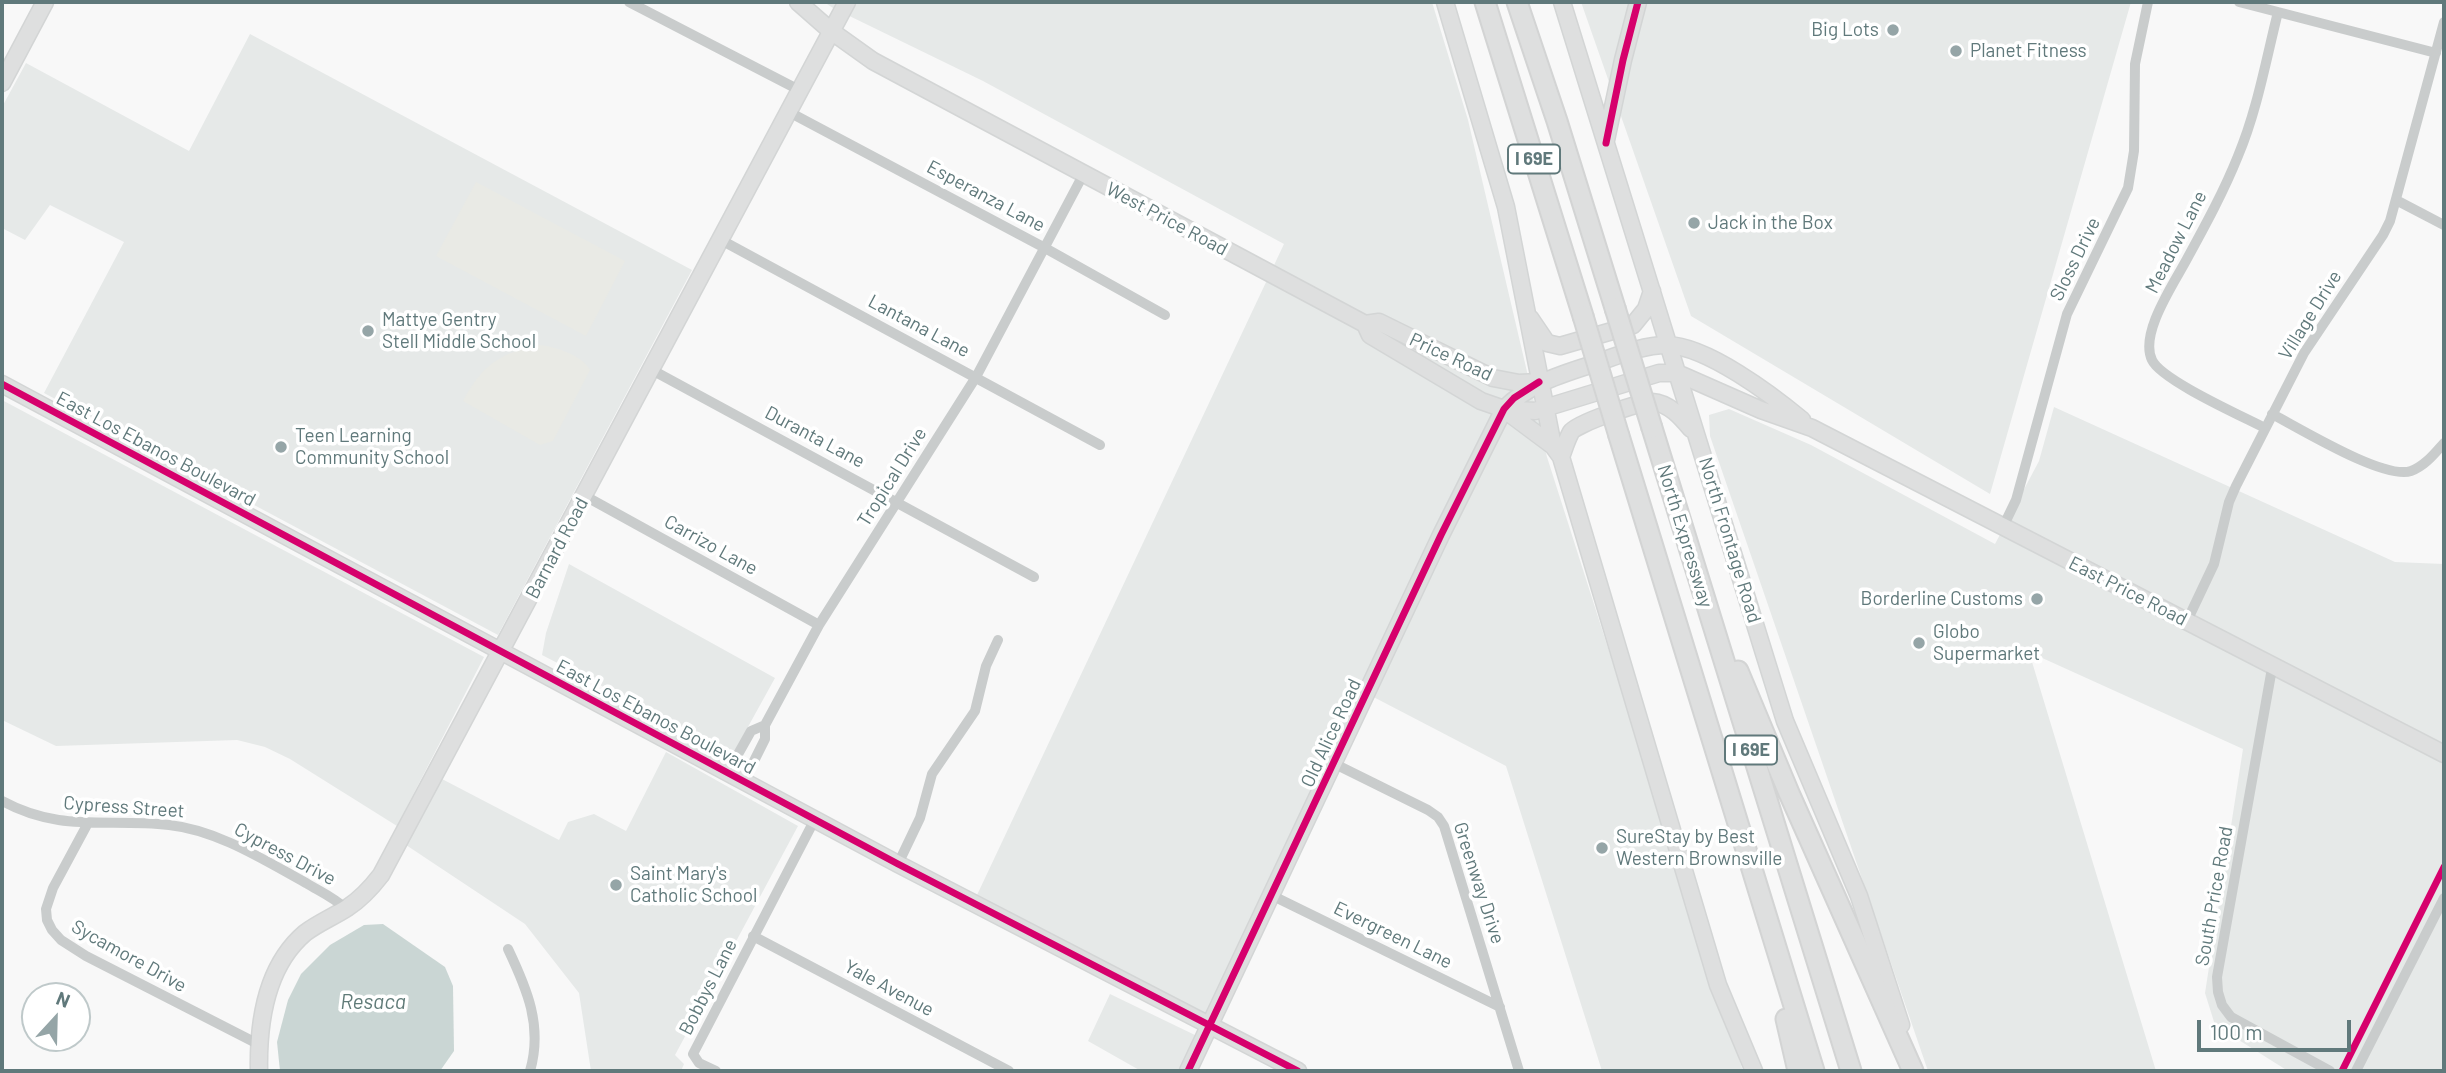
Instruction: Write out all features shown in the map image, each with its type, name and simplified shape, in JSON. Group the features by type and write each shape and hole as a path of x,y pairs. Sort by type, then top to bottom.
{"highway":[{"name":"North Expressway","path":"1485,2 1814,1071"},
{"name":"North Expressway","path":"1517,2 1558,121 1851,1071"},
{"path":"1693,563 1789,793 1914,1071"},
{"path":"1747,851 1798,1071"}],"main road":[{"path":"2,83 45,2"},
{"name":"West Price Road","path":"798,2 831,31 873,61 1365,324 1370,335 1481,401 1504,409 1525,412 1544,408"},
{"name":"Barnard Road","path":"259,1071 258,1044 263,1006 284,959 305,933 346,909 365,894 381,875 847,2"},
{"path":"1445,2 1506,206 1544,408 1718,985 1754,1071"},
{"name":"North Frontage Road","path":"1562,2 1785,721 1859,896 1914,1071"},
{"path":"1606,143 1623,60 1639,2"},
{"path":"1524,307 1541,337 1546,342 1560,346 1633,325 1646,309 1651,291"},
{"path":"1659,311 1677,334 1728,368"},
{"name":"Price Road","path":"1365,324 1379,322 1493,378 1519,383 1539,382"},
{"name":"East Price Road","path":"1539,382 1643,348 1669,345 1728,368 1766,390 1812,428"},
{"path":"1544,408 1659,373 1677,373"},
{"name":"East Price Road","path":"1677,373 1760,410 1812,428 2444,754"},
{"path":"1539,382 1514,398 1504,409 1557,452"},
{"name":"East Los Ebanos Boulevard","path":"2,384 501,652 739,774 815,820 898,864 1298,1071"},
{"path":"1557,452 1572,430 1586,422 1651,402 1665,405 1678,414 1699,439"},
{"name":"Old Alice Road","path":"1188,1071 1446,525 1504,409"}],"street":[{"path":"629,2 801,90"},
{"name":"Sloss Drive","path":"2003,527 2016,500 2067,314 2128,188 2134,151 2135,64 2148,2"},
{"path":"2239,2 2436,53"},
{"name":"Meadow Lane","path":"2265,428 2162,372 2152,362 2149,340 2151,330 2239,155 2278,12"},
{"name":"Village Drive","path":"2186,621 2214,564 2232,494 2272,414 2319,328 2383,235 2396,200 2444,22"},
{"name":"Esperanza Lane","path":"789,111 1165,315"},
{"name":"Tropical Drive","path":"765,725 751,731 737,756 739,774 752,765 765,739 765,725 820,625 976,377 1083,175"},
{"path":"2396,200 2444,225"},
{"name":"Lantana Lane","path":"721,240 1100,445"},
{"name":"Duranta Lane","path":"652,370 1034,577"},
{"path":"2272,414 2389,471 2400,473 2418,468 2427,462 2444,443"},
{"name":"Carrizo Lane","path":"585,496 820,625"},
{"path":"898,864 920,818 932,774 975,711 986,666 998,639"},
{"name":"South Price Road","path":"2274,667 2228,912 2217,977 2218,992 2222,1005 2231,1017 2330,1071"},
{"name":"Greenway Drive","path":"1335,764 1427,810 1438,817 1444,826 1520,1071"},
{"name":"Cypress Street","path":"2,801 31,815 47,819 88,824 167,825 204,833"},
{"name":"Bobbys Lane","path":"716,1071 695,1059 693,1054 696,1046 815,820"},
{"name":"Sycamore Drive","path":"88,824 48,898 47,920 52,930 61,940 86,956 258,1044"},
{"name":"Cypress Drive","path":"204,833 292,876 346,909"},
{"name":"Evergreen Lane","path":"1271,895 1500,1007"},
{"path":"2356,1071 2444,898"},
{"name":"Yale Avenue","path":"754,936 1009,1071"},
{"path":"508,949 524,982 532,1007 536,1036 530,1071"}],"shaded area":[{"path":"824,2 1432,2 1468,120 1547,457 1743,1071 1602,1071 1506,766 1360,690 1205,1015 977,895 1284,244 983,81"},
{"path":"1581,2 2131,2 1990,494 1691,316"},
{"name":"Mattye Gentry Stell Middle School","path":"250,34 692,270 498,635 44,393 124,242 50,205 25,240 2,228 2,107 26,63 189,151"},
{"path":"476,182 625,261 586,336 436,256"},
{"path":"540,345 575,356 590,370 553,441 540,445 463,401 470,388 494,362 503,356"},
{"path":"2,400 484,657 397,826 290,759 265,747 237,740 56,746 2,720"},
{"path":"2054,407 2395,562 2444,564 2444,1071 2288,1071 2215,1025 2205,993 2243,749 2029,652 2156,1071 1928,1071 1710,436 1709,415 1729,409 1811,445 1995,544 2039,461"},
{"path":"569,564 775,678 733,754 542,655 546,633"},
{"name":"Saint Mary's Catholic School","path":"666,752 798,826 675,1055 684,1064 681,1071 591,1071 579,993 525,924 406,845 442,779 559,840 568,822 594,814 626,831"},
{"path":"1110,994 1197,1036 1179,1071 1141,1071 1088,1041"}],"water":[{"name":"Resaca","path":"383,924 445,967 453,986 454,1051 440,1071 280,1071 277,1042 288,1000 301,974 330,945 364,925"}],"cycle path":[{"path":"1606,143 1638,2"},
{"path":"1188,1071 1441,535 1504,409 1514,398 1539,382"},
{"path":"2,384 898,864 1298,1071"},
{"path":"2342,1071 2444,867"}],"place":[{"name":"Big Lots","path":"1893,30"},
{"name":"Planet Fitness","path":"1956,51"},
{"name":"Jack in the Box","path":"1694,223"},
{"name":"Mattye Gentry Stell Middle School","path":"368,331"},
{"name":"Teen Learning Community School","path":"281,447"},
{"name":"Borderline Customs","path":"2037,599"},
{"name":"Globo Supermarket","path":"1919,643"},
{"name":"SureStay by Best Western Brownsville","path":"1602,848"},
{"name":"Saint Mary's Catholic School","path":"616,885"}]}
